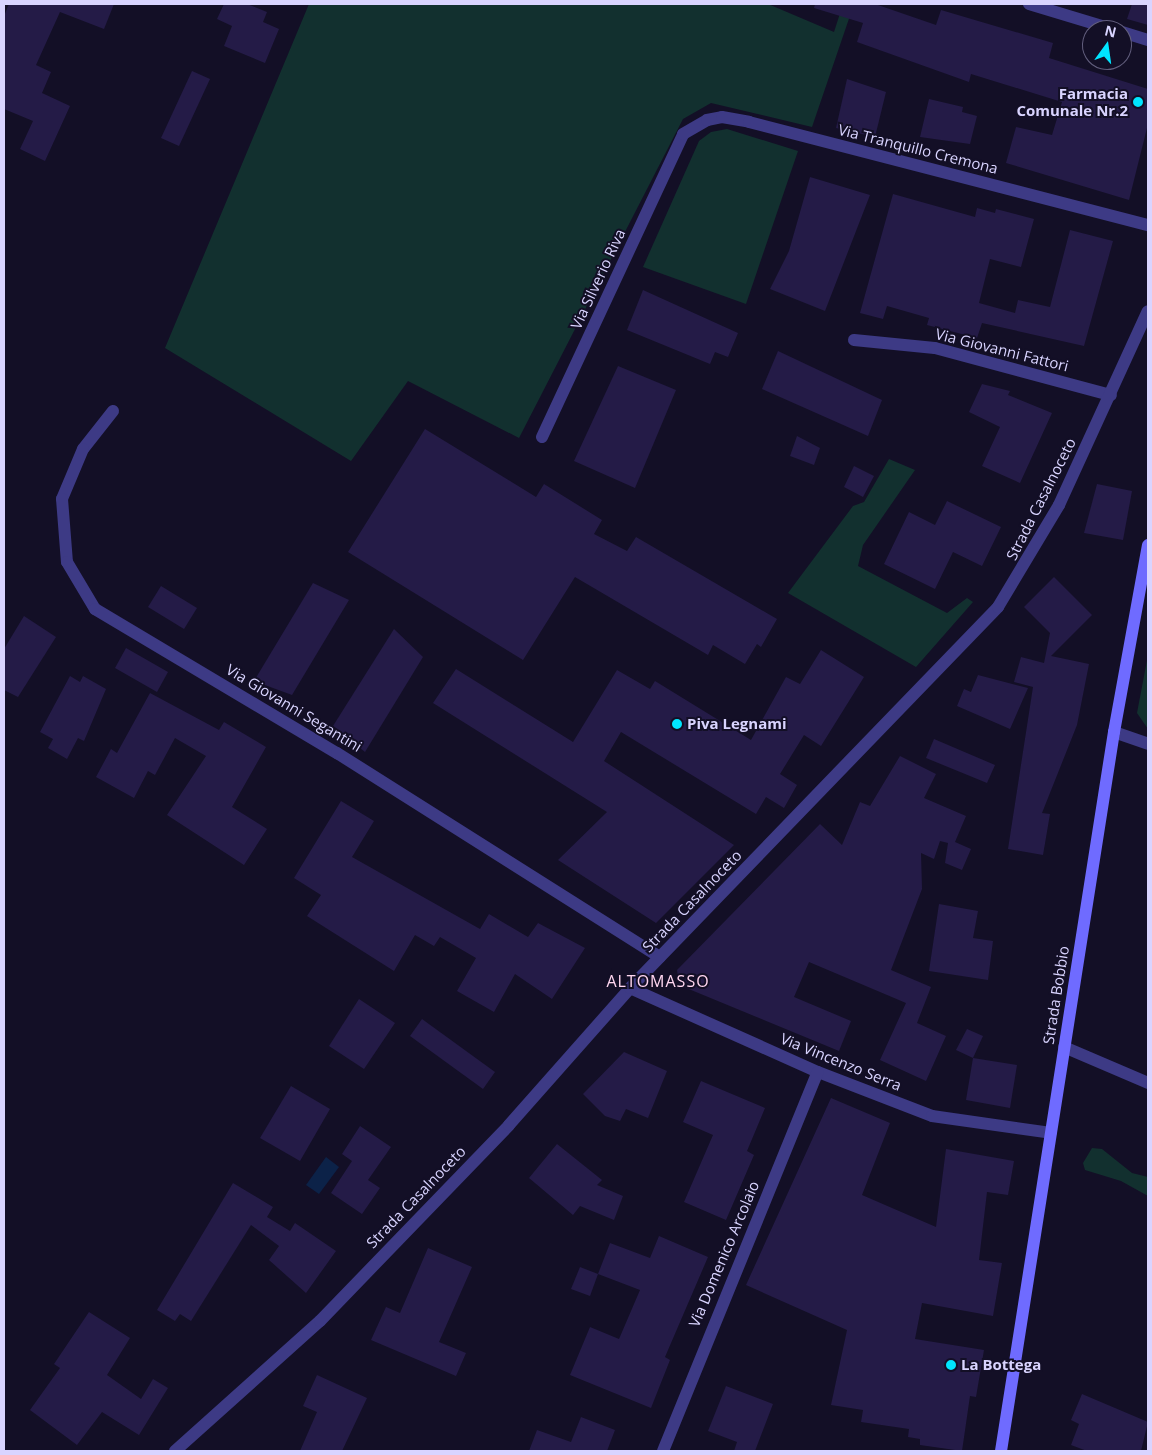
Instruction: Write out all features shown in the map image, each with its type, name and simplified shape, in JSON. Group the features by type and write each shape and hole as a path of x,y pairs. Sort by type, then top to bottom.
{"main road":[{"name":"Strada Bobbio","path":"1001,1451 1114,732 1148,545"}],"street":[{"path":"1030,4 1082,20"},
{"path":"1132,35 1148,40"},
{"name":"Via Tranquillo Cremona","path":"683,134 706,120 722,117 1148,225"},
{"name":"Via Silverio Riva","path":"542,438 683,134"},
{"name":"Strada Casalnoceto","path":"175,1451 320,1321 509,1125 630,988 998,607 1035,551 1143,329 1148,311"},
{"name":"Via Giovanni Fattori","path":"854,340 935,348 1111,395"},
{"name":"Via Giovanni Segantini","path":"114,411 83,449 62,499 67,562 95,609 337,753 660,957"},
{"path":"1114,732 1148,744"},
{"name":"Via Vincenzo Serra","path":"630,988 818,1072 932,1116 1051,1133"},
{"path":"1064,1046 1148,1083"},
{"name":"Via Domenico Arcolaio","path":"664,1451 818,1072"}],"green space":[{"path":"309,4 768,4 834,32 843,4 854,4 812,127 711,103 683,119 519,438 408,381 351,461 165,348"},
{"path":"727,129 798,151 746,304 643,267 699,141 711,132"},
{"path":"889,459 915,470 863,545 858,566 947,613 967,598 973,602 916,667 788,593 853,506 864,502"},
{"path":"1148,655 1148,729 1137,713"},
{"path":"1092,1148 1102,1149 1132,1173 1148,1177 1148,1196 1121,1181 1085,1170 1083,1163"}],"water":[{"path":"326,1157 339,1167 319,1194 306,1185"}],"building":[{"path":"9,4 114,4 104,29 60,12 36,65 51,72 42,93 70,106 45,161 20,149 33,121 4,109 4,16"},
{"path":"224,4 247,4 267,12 263,22 279,29 265,63 224,46 232,26 217,19"},
{"path":"815,4 875,4 936,25 941,10 1053,43 1049,58 1082,68 1082,70 1148,89 1148,124 1129,200 1006,163 1016,127 1052,135 1062,102 971,74 969,82 857,42 863,23 814,8"},
{"path":"1132,4 1148,4 1148,25 1127,19"},
{"path":"192,71 210,79 179,146 161,138"},
{"path":"847,79 886,92 875,137 836,128"},
{"path":"929,99 963,107 962,112 977,116 970,144 920,137"},
{"path":"810,177 870,195 825,311 770,289 789,251"},
{"path":"893,194 975,217 977,208 995,213 996,209 1034,219 1021,267 990,259 979,303 1015,313 1018,300 1050,307 1070,230 1113,241 1084,346 982,323 977,338 927,325 929,318 887,306 883,319 860,313"},
{"path":"643,290 738,333 728,357 715,352 710,364 627,330"},
{"path":"778,351 882,400 868,436 762,389"},
{"path":"618,366 676,390 635,488 574,461"},
{"path":"982,384 1010,391 1008,395 1052,413 1020,483 982,466 1000,427 969,412"},
{"path":"425,429 536,497 544,484 602,520 594,534 627,551 636,537 777,619 761,647 757,644 745,664 713,645 708,655 575,577 523,660 348,552"},
{"path":"797,436 820,448 814,465 790,456"},
{"path":"854,466 874,476 863,497 844,487"},
{"path":"1097,484 1132,491 1123,540 1084,533"},
{"path":"947,501 1001,527 982,566 953,552 935,589 884,564 909,512 935,525"},
{"path":"1054,577 1092,615 1051,656 1089,664 1077,725 1042,813 1050,814 1043,855 1008,849 1033,687 1014,682 1021,657 1044,663 1050,633 1024,607"},
{"path":"313,583 349,600 292,695 254,681"},
{"path":"161,586 197,608 184,629 148,607"},
{"path":"24,616 56,637 18,697 4,690 4,649"},
{"path":"394,629 423,657 365,752 333,726"},
{"path":"126,648 168,672 157,692 115,668"},
{"path":"821,650 864,677 821,746 804,735 780,774 797,785 784,808 766,797 756,814 621,732 604,761 734,845 656,923 558,860 607,812 433,703 456,669 573,742 617,670 650,689 655,681 751,740 786,677 800,684"},
{"path":"978,675 1028,688 1010,729 957,706 964,689 971,692"},
{"path":"70,676 80,682 83,676 106,689 84,741 78,738 67,759 48,748 53,739 40,732"},
{"path":"150,693 219,730 224,722 266,747 232,807 267,829 244,865 167,815 206,756 175,738 155,775 148,771 134,798 96,777 111,749 117,753"},
{"path":"934,739 995,765 987,783 926,758"},
{"path":"900,756 936,774 924,798 966,816 955,842 971,849 962,870 945,863 948,843 940,841 934,859 921,853 922,889 891,970 931,987 917,1023 946,1036 926,1081 880,1060 906,1003 809,962 794,997 851,1021 839,1051 679,985 677,970 820,824 842,845 860,802 870,806"},
{"path":"341,801 374,821 352,857 480,929 489,914 528,937 538,923 585,948 552,999 515,974 494,1012 457,991 476,958 440,937 434,946 415,935 394,971 307,916 321,895 294,878"},
{"path":"939,904 978,911 973,938 993,941 988,980 929,971"},
{"path":"359,999 395,1023 364,1069 329,1046"},
{"path":"422,1019 495,1072 483,1089 410,1036"},
{"path":"967,1029 983,1036 973,1058 956,1050"},
{"path":"624,1052 667,1071 648,1118 626,1109 620,1121 605,1116 583,1094"},
{"path":"973,1058 1017,1065 1010,1108 966,1100"},
{"path":"701,1081 765,1108 747,1151 754,1155 726,1220 684,1202 713,1135 683,1122"},
{"path":"291,1086 330,1109 300,1161 260,1138"},
{"path":"831,1098 890,1123 862,1195 936,1227 946,1149 1014,1161 1008,1195 987,1192 979,1260 1002,1263 993,1316 922,1303 915,1339 984,1350 976,1397 970,1396 962,1451 920,1445 920,1439 908,1437 909,1429 861,1422 863,1410 831,1405 847,1330 746,1285"},
{"path":"360,1126 391,1147 368,1180 380,1188 362,1214 331,1193 352,1161 342,1154"},
{"path":"557,1144 602,1180 597,1185 623,1196 614,1220 580,1206 573,1215 529,1178"},
{"path":"233,1183 273,1207 267,1217 290,1231 295,1223 336,1251 306,1293 269,1260 279,1246 251,1225 191,1321 180,1314 175,1321 157,1310"},
{"path":"659,1236 708,1257 665,1357 670,1360 651,1408 570,1375 590,1327 619,1339 640,1290 598,1274 610,1243 650,1258"},
{"path":"428,1248 472,1267 439,1342 466,1353 456,1376 371,1340 386,1307 400,1313"},
{"path":"580,1267 598,1274 590,1296 571,1289"},
{"path":"89,1312 130,1338 107,1375 141,1399 153,1379 168,1388 139,1435 102,1412 77,1445 30,1410 60,1368 54,1364"},
{"path":"317,1375 367,1398 342,1451 300,1451 317,1412 303,1406"},
{"path":"726,1386 773,1404 755,1451 734,1451 737,1442 708,1431"},
{"path":"1082,1394 1148,1422 1141,1451 1087,1451 1071,1445 1079,1424 1071,1420"},
{"path":"581,1417 615,1430 607,1451 529,1451 537,1430 571,1442"}],"place":[{"name":"Farmacia Comunale Nr.2","path":"1138,102"},
{"name":"Piva Legnami","path":"677,724"},
{"name":"La Bottega","path":"951,1365"}],"district":[{"name":"ALTOMASSO","path":"658,981"}]}
